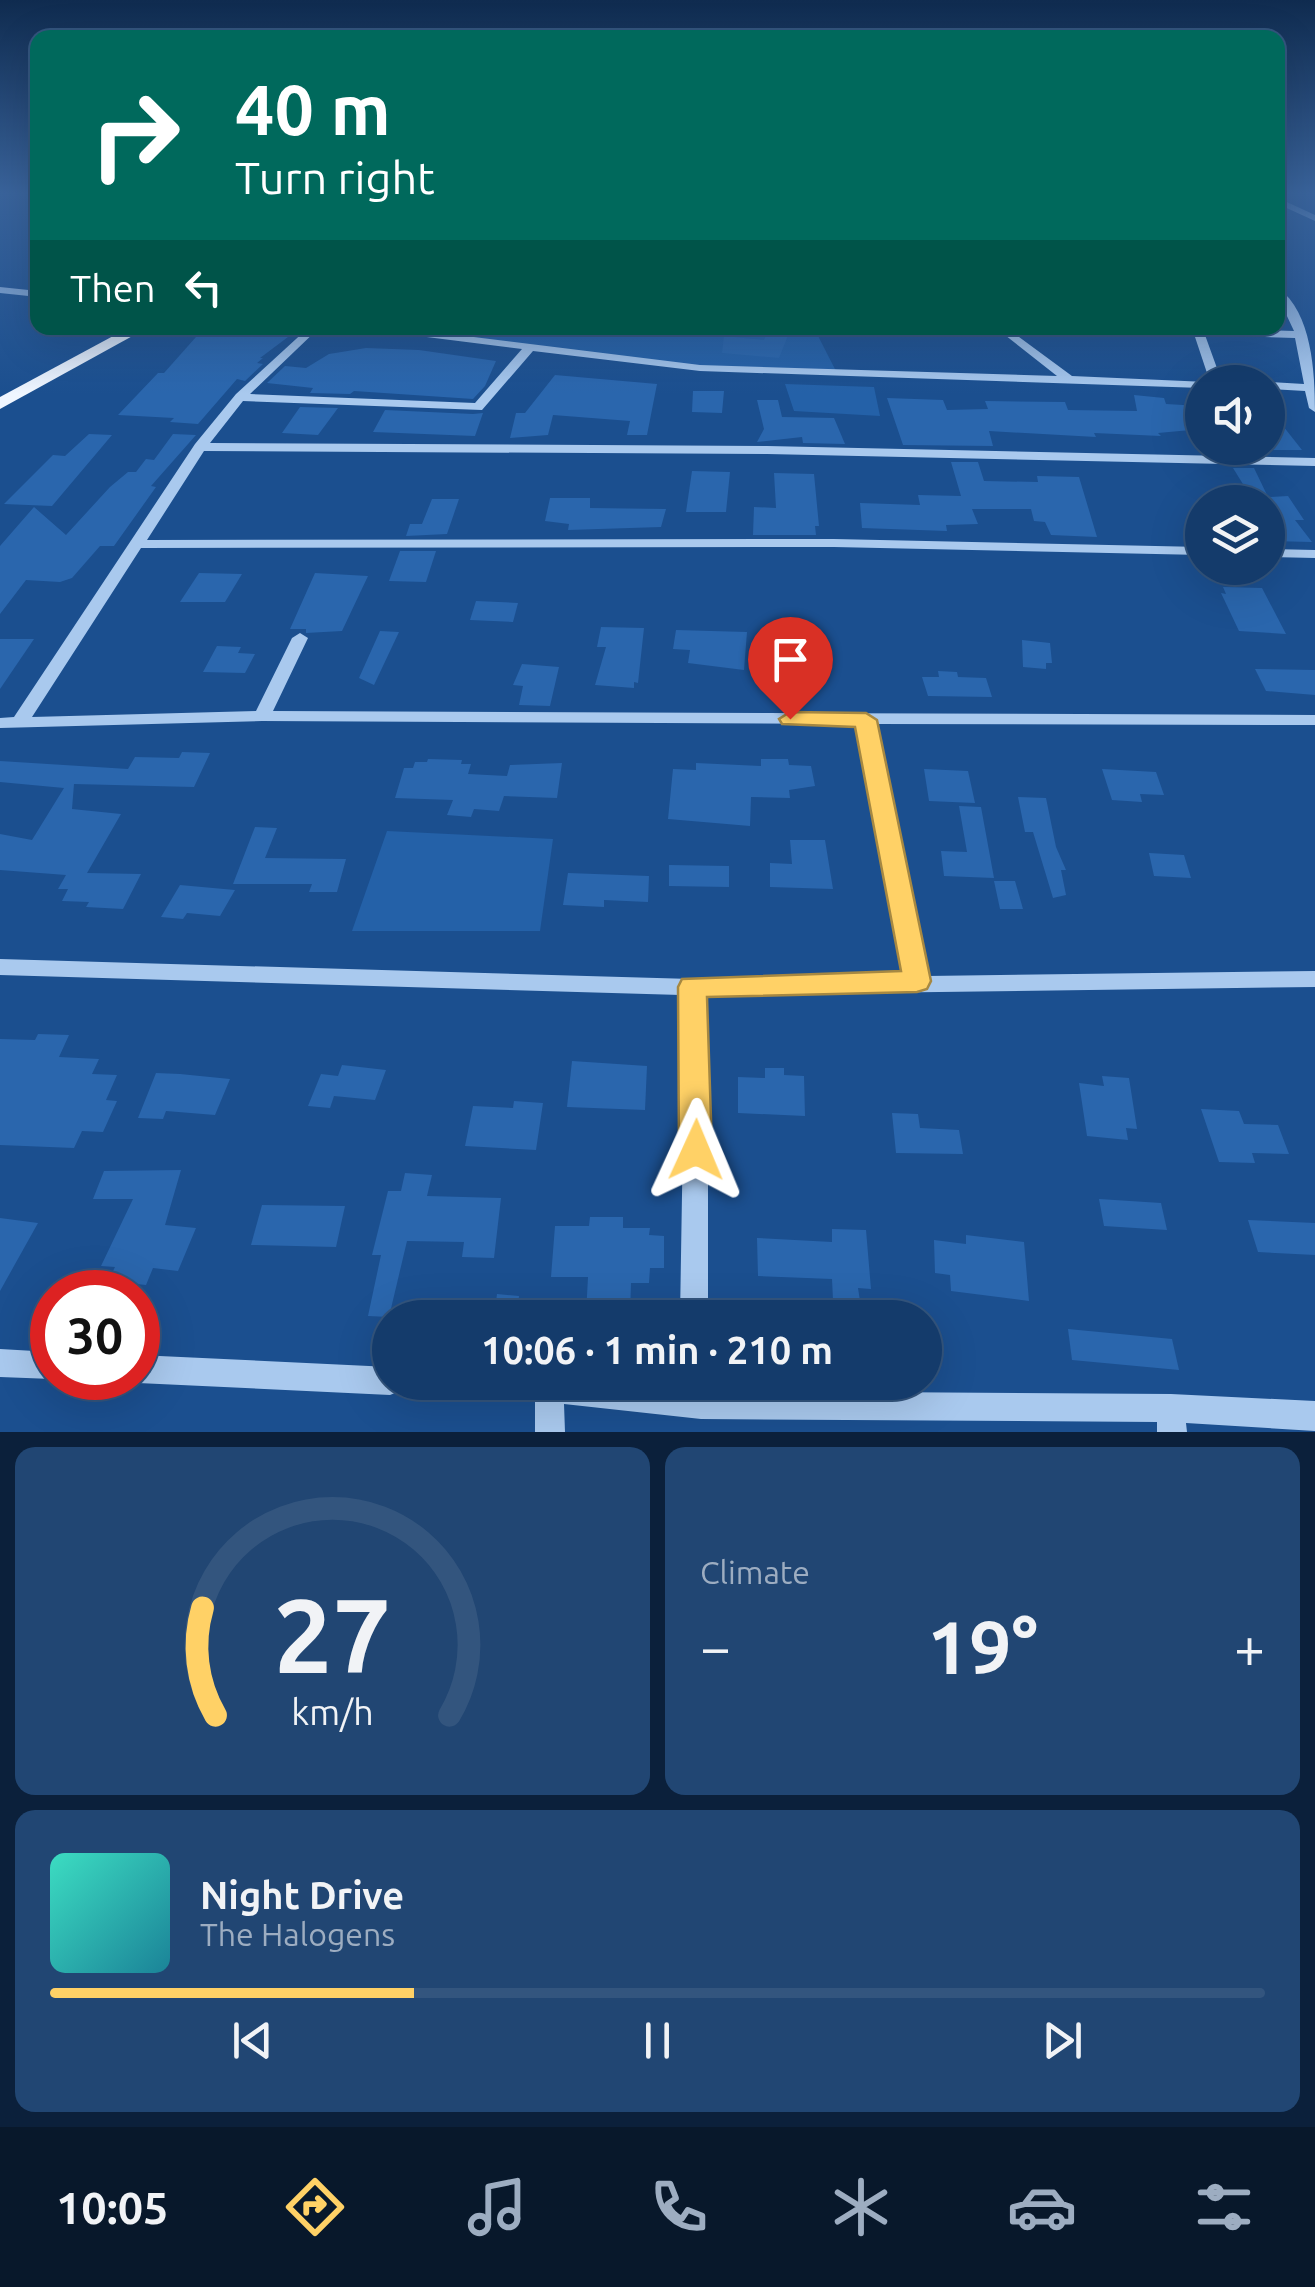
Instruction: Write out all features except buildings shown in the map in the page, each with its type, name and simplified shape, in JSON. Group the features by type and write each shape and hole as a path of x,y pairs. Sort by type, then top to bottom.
{"main road":[{"path":"0,404 125,335"}],"street":[{"path":"2,292 30,294"},
{"path":"1285,299 1300,335 1315,408"},
{"path":"1285,334 1300,335"},
{"path":"10,722 138,544 200,447 240,397 306,335"},
{"path":"441,335 700,368 1185,383"},
{"path":"1011,335 1067,378"},
{"path":"1200,335 1210,365"},
{"path":"240,397 478,408 529,348"},
{"path":"1285,387 1310,388"},
{"path":"200,447 786,450 1315,462"},
{"path":"138,544 834,543 1185,551"},
{"path":"1285,553 1315,554"},
{"path":"262,716 300,638"},
{"path":"10,722 262,716 1315,720"},
{"path":"866,720 917,981"},
{"path":"0,967 692,987 917,981 1315,979"},
{"path":"692,987 696,1071 694,1300"},
{"path":"0,1363 30,1365"},
{"path":"160,1370 372,1380"},
{"path":"549,1400 550,1432"},
{"path":"809,1400 1171,1420 1315,1416"}],"shaded area":[{"path":"425,335 818,335 838,375 687,366"},
{"path":"785,384 874,387 880,416 794,411"},
{"path":"387,831 553,839 540,931 352,931"}],"route":[{"path":"696,1150 692,987 917,981 866,720 790,719"}]}
